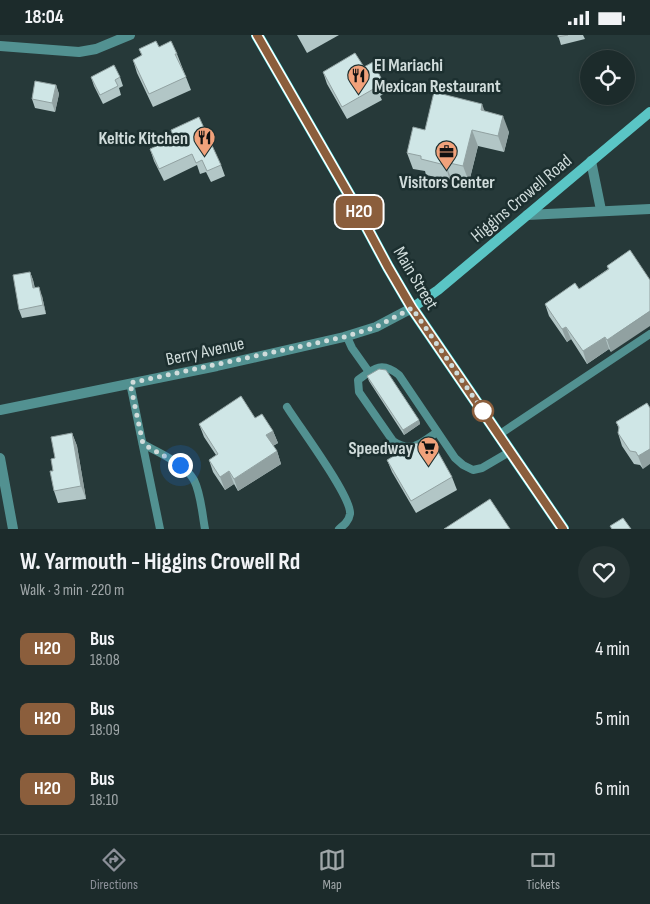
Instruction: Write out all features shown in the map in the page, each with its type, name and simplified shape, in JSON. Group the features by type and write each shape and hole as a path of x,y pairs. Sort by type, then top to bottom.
{"main road":[{"name":"Main Street","path":"258,35 412,308 500,434 562,529"},
{"name":"Higgins Crowell Road","path":"412,308 438,290 650,112"}],"street":[{"path":"0,46 79,52 96,49 130,35"},
{"path":"591,161 601,211"},
{"path":"527,215 650,209"},
{"name":"Berry Avenue","path":"0,410 347,337 376,327 412,308"},
{"path":"0,458 13,529"}],"lane":[{"path":"500,434 650,334"},
{"path":"347,337 352,348 369,372"},
{"path":"437,432 414,447 400,446 393,441 359,392 358,380 369,372 385,366 399,375 455,458 463,465 473,469 482,468 510,451"},
{"path":"130,383 160,529"},
{"path":"286,407 345,496 350,513 347,521 339,529"},
{"path":"143,444 180,465 194,480 200,498 205,529"}],"building":[{"path":"156,41 159,47 171,41 186,77 149,94 133,60 142,55 139,49"},
{"name":"El Mariachi Mexican Restaurant","path":"355,53 364,67 373,62 382,80 375,84 377,87 342,107 323,72"},
{"path":"114,65 120,77 115,80 118,86 100,95 91,77"},
{"path":"35,81 56,85 52,103 32,99"},
{"path":"434,92 482,104 481,110 503,116 498,136 472,130 463,166 445,162 445,165 421,159 421,156 407,153 413,127 425,130"},
{"path":"199,117 221,165 207,171 202,160 196,163 192,154 159,169 150,149 174,138 171,130"},
{"path":"630,250 650,280 650,311 607,340 605,337 583,351 566,327 562,329 545,304 575,283 579,289 609,269 607,266"},
{"path":"30,272 33,288 39,287 43,305 19,310 13,275"},
{"path":"379,369 386,370 419,420 403,430 367,376"},
{"path":"241,396 255,418 262,414 273,431 266,435 277,451 234,479 229,471 220,477 209,460 218,454 199,424"},
{"path":"647,403 650,408 650,449 638,456 636,452 630,451 618,433 619,427 616,422"},
{"path":"72,433 81,486 54,491 50,471 53,471 51,459 55,458 51,437"},
{"path":"416,443 438,452 452,477 411,501 387,460"},
{"path":"490,499 510,529 444,529"},
{"path":"623,518 631,529 612,529 610,526"}],"bus line":[{"name":"H2O","path":"257,35 412,308 500,434 563,529"}],"place":[{"name":"El Mariachi Mexican Restaurant","path":"358,94"},
{"name":"Keltic Kitchen","path":"204,157"},
{"name":"Visitors Center","path":"447,171"},
{"name":"Speedway","path":"429,467"}],"route":[{"path":"180,465 143,444 130,383 344,337 376,327 412,308 483,411"}]}
